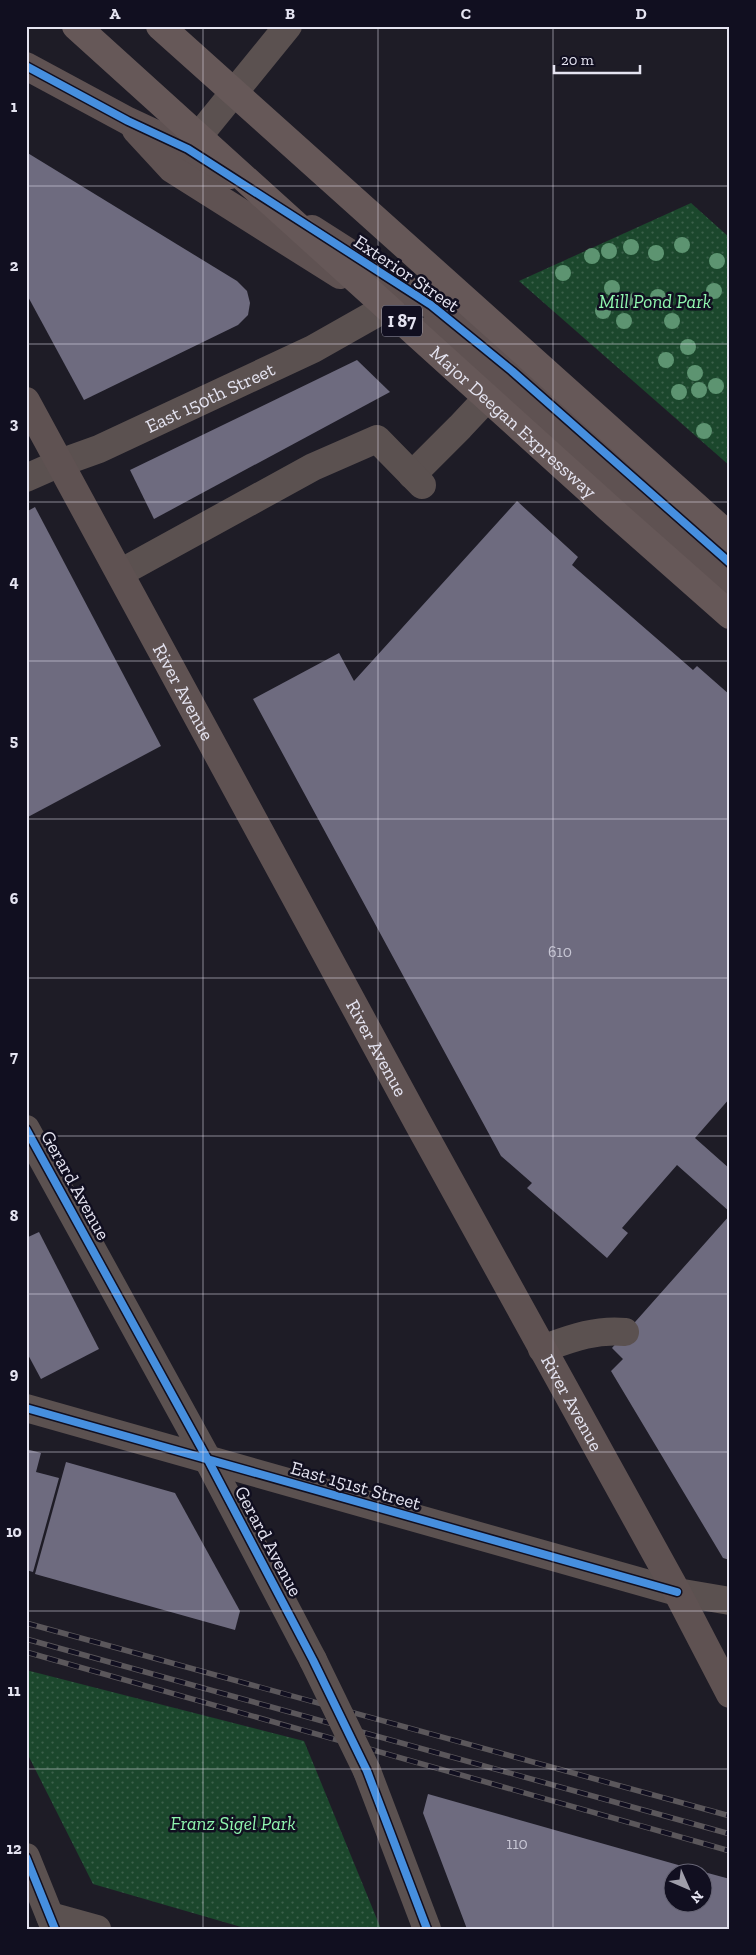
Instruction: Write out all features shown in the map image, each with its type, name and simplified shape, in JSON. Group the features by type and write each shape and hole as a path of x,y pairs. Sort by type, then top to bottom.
{"highway":[{"name":"Major Deegan Expressway","path":"76,26 601,501 730,615"},
{"path":"160,26 730,537"}],"main road":[{"name":"Exterior Street","path":"26,66 128,122 188,149 430,305 730,591"},
{"name":"Exterior Street","path":"128,122 172,169 505,378 730,563"},
{"name":"River Avenue","path":"26,401 542,1349 677,1592 730,1694"}],"street":[{"path":"188,149 288,26"},
{"name":"East 150th Street","path":"26,478 99,449 283,364 388,306"},
{"path":"120,573 314,467 377,440 417,480 505,378"},
{"name":"Gerard Avenue","path":"26,1129 208,1460 313,1660 367,1771 427,1929"},
{"path":"542,1349 588,1333 608,1330 625,1332"},
{"name":"East 151st Street","path":"26,1408 677,1592 730,1601"},
{"path":"26,1857 53,1922 97,1929"}],"green space":[{"name":"Mill Pond Park","path":"691,203 730,238 730,466 519,281"},
{"name":"Franz Sigel Park","path":"26,1670 304,1741 381,1929 248,1929 93,1884 26,1751"}],"building":[{"path":"26,152 237,281 247,291 250,303 248,315 238,325 84,400 26,293"},
{"path":"357,360 390,392 154,519 130,470"},
{"path":"517,501 578,557 572,565 693,670 697,666 730,695 730,1098 695,1138 730,1169 730,1212 677,1165 622,1228 628,1233 607,1258 527,1188 532,1183 501,1156 253,699 339,653 354,681"},
{"path":"35,507 161,746 26,818 26,512"},
{"path":"730,1215 730,1560 723,1558 611,1371 623,1359 612,1348"},
{"path":"39,1232 99,1349 41,1379 26,1351 26,1238"},
{"path":"26,1449 41,1453 36,1472 59,1478 33,1572 26,1570"},
{"path":"66,1462 175,1493 240,1611 235,1630 35,1574"},
{"path":"428,1794 668,1862 664,1862 664,1912 714,1912 714,1875 730,1879 730,1929 467,1929 423,1813"}],"railway":[{"path":"26,1623 730,1816"},
{"path":"26,1639 730,1834"},
{"path":"26,1652 730,1851"}],"cycle path":[{"path":"26,66 128,121 188,149 431,305 512,371 730,563"},
{"path":"26,1129 208,1460 313,1660 367,1771 427,1929"},
{"path":"26,1408 677,1592"},
{"path":"26,1857 55,1929"}]}
